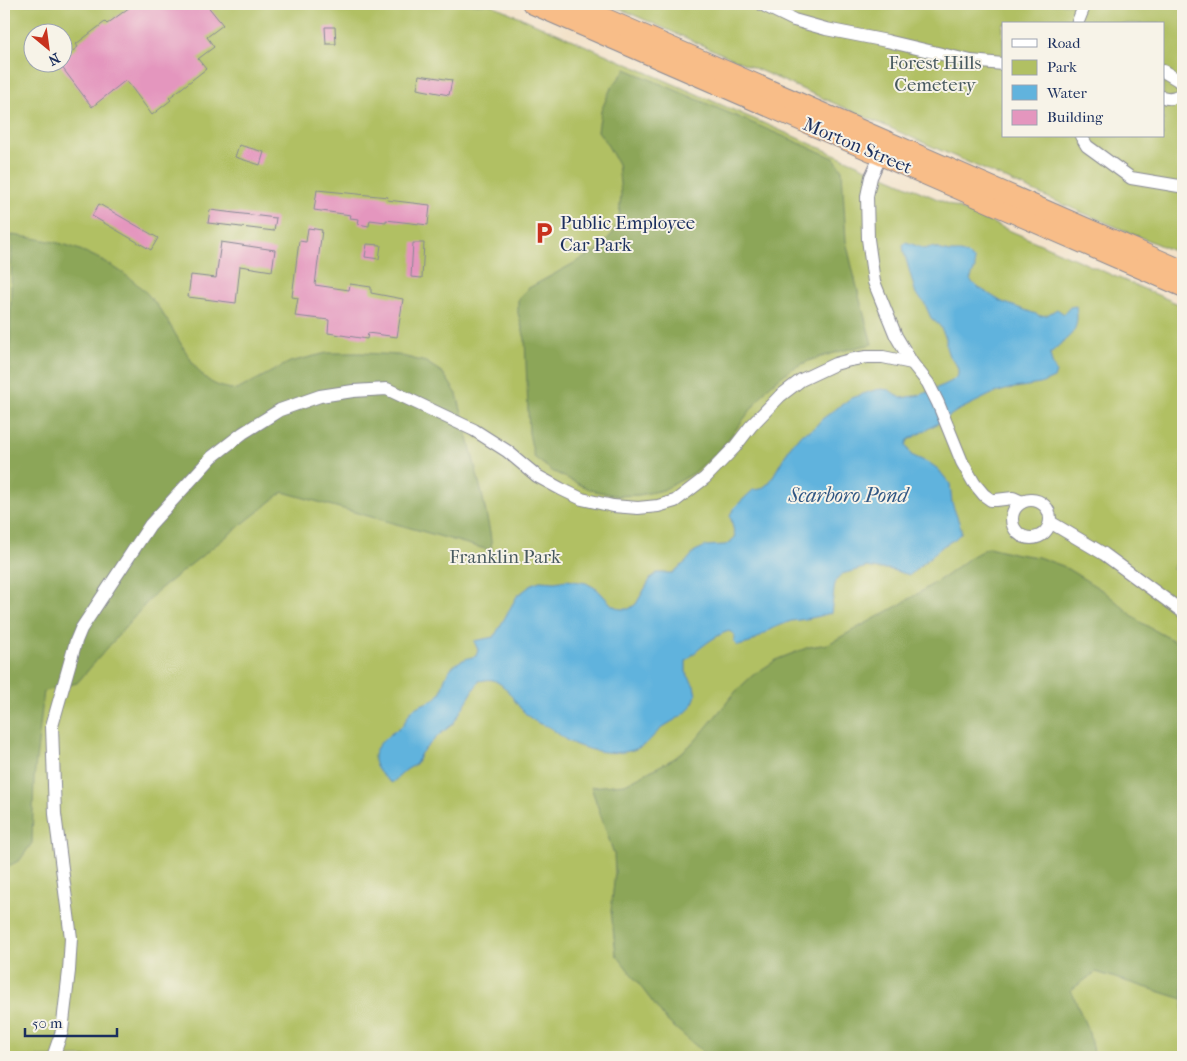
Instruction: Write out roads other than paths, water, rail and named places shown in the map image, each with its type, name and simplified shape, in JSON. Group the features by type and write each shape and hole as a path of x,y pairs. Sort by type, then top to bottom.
{"highway":[{"name":"Morton Street","path":"532,4 1183,287"},
{"name":"Morton Street","path":"573,4 1183,270"}],"street":[{"path":"761,4 794,20 826,29 971,61 1002,64"},
{"path":"1078,22 1085,4"},
{"path":"1164,72 1178,80 1183,86"},
{"path":"1164,97 1175,98 1183,93"},
{"path":"1082,138 1087,146 1131,178 1179,186 1183,185"},
{"path":"881,156 871,177 867,196 868,239 874,282 896,336 912,363 928,383 947,423 962,462 974,483 991,500 1014,498 1022,502"},
{"path":"52,1057 62,1031 70,971 71,938 55,814 52,726 76,641 82,629 150,525 212,457 243,433 280,410 320,396 353,391 387,389 474,430 507,451 537,476 582,499 613,506 638,508 658,506 674,501 705,478 780,396 801,380 835,364 866,357 883,357 912,363"},
{"path":"1033,500 1043,504 1049,513 1050,522 1042,534 1037,537 1031,537 1024,536 1015,529 1012,517 1014,511 1022,502 1033,500"},
{"path":"1050,522 1104,554 1183,612"}],"water":[{"name":"Scarboro Pond","path":"906,242 925,249 931,247 967,254 974,259 975,268 970,280 976,286 1002,302 1040,316 1047,315 1057,309 1064,314 1070,307 1076,306 1077,316 1074,330 1050,354 1056,372 1054,378 1040,384 1008,389 992,394 957,411 908,440 906,445 911,455 938,469 950,484 952,503 961,533 910,575 888,569 867,567 842,574 835,582 831,613 791,621 771,629 750,643 738,646 734,642 734,634 729,631 712,639 686,661 686,672 694,686 696,695 690,708 662,728 644,745 636,749 610,752 573,744 551,728 540,724 530,717 501,685 493,680 486,680 479,681 453,724 421,753 416,764 406,770 392,783 385,778 374,762 376,750 380,744 402,726 412,710 438,696 449,670 460,661 476,656 478,650 474,641 494,637 517,596 534,583 567,580 586,583 597,589 612,605 620,609 629,609 636,604 651,578 657,573 672,573 686,562 695,551 706,546 730,543 735,536 730,515 734,508 753,490 761,489 769,483 790,447 802,433 815,427 822,419 851,398 882,389 889,390 901,398 920,395 952,381 958,375 958,369 955,362 949,356 946,338 940,326 931,318 924,302 916,294 904,252 903,245"}],"place":[{"name":"Public Employee Car Park","path":"544,233"}],"park label":[{"name":"Forest Hills Cemetery","path":"935,73"},
{"name":"Franklin Park","path":"505,556"}]}
